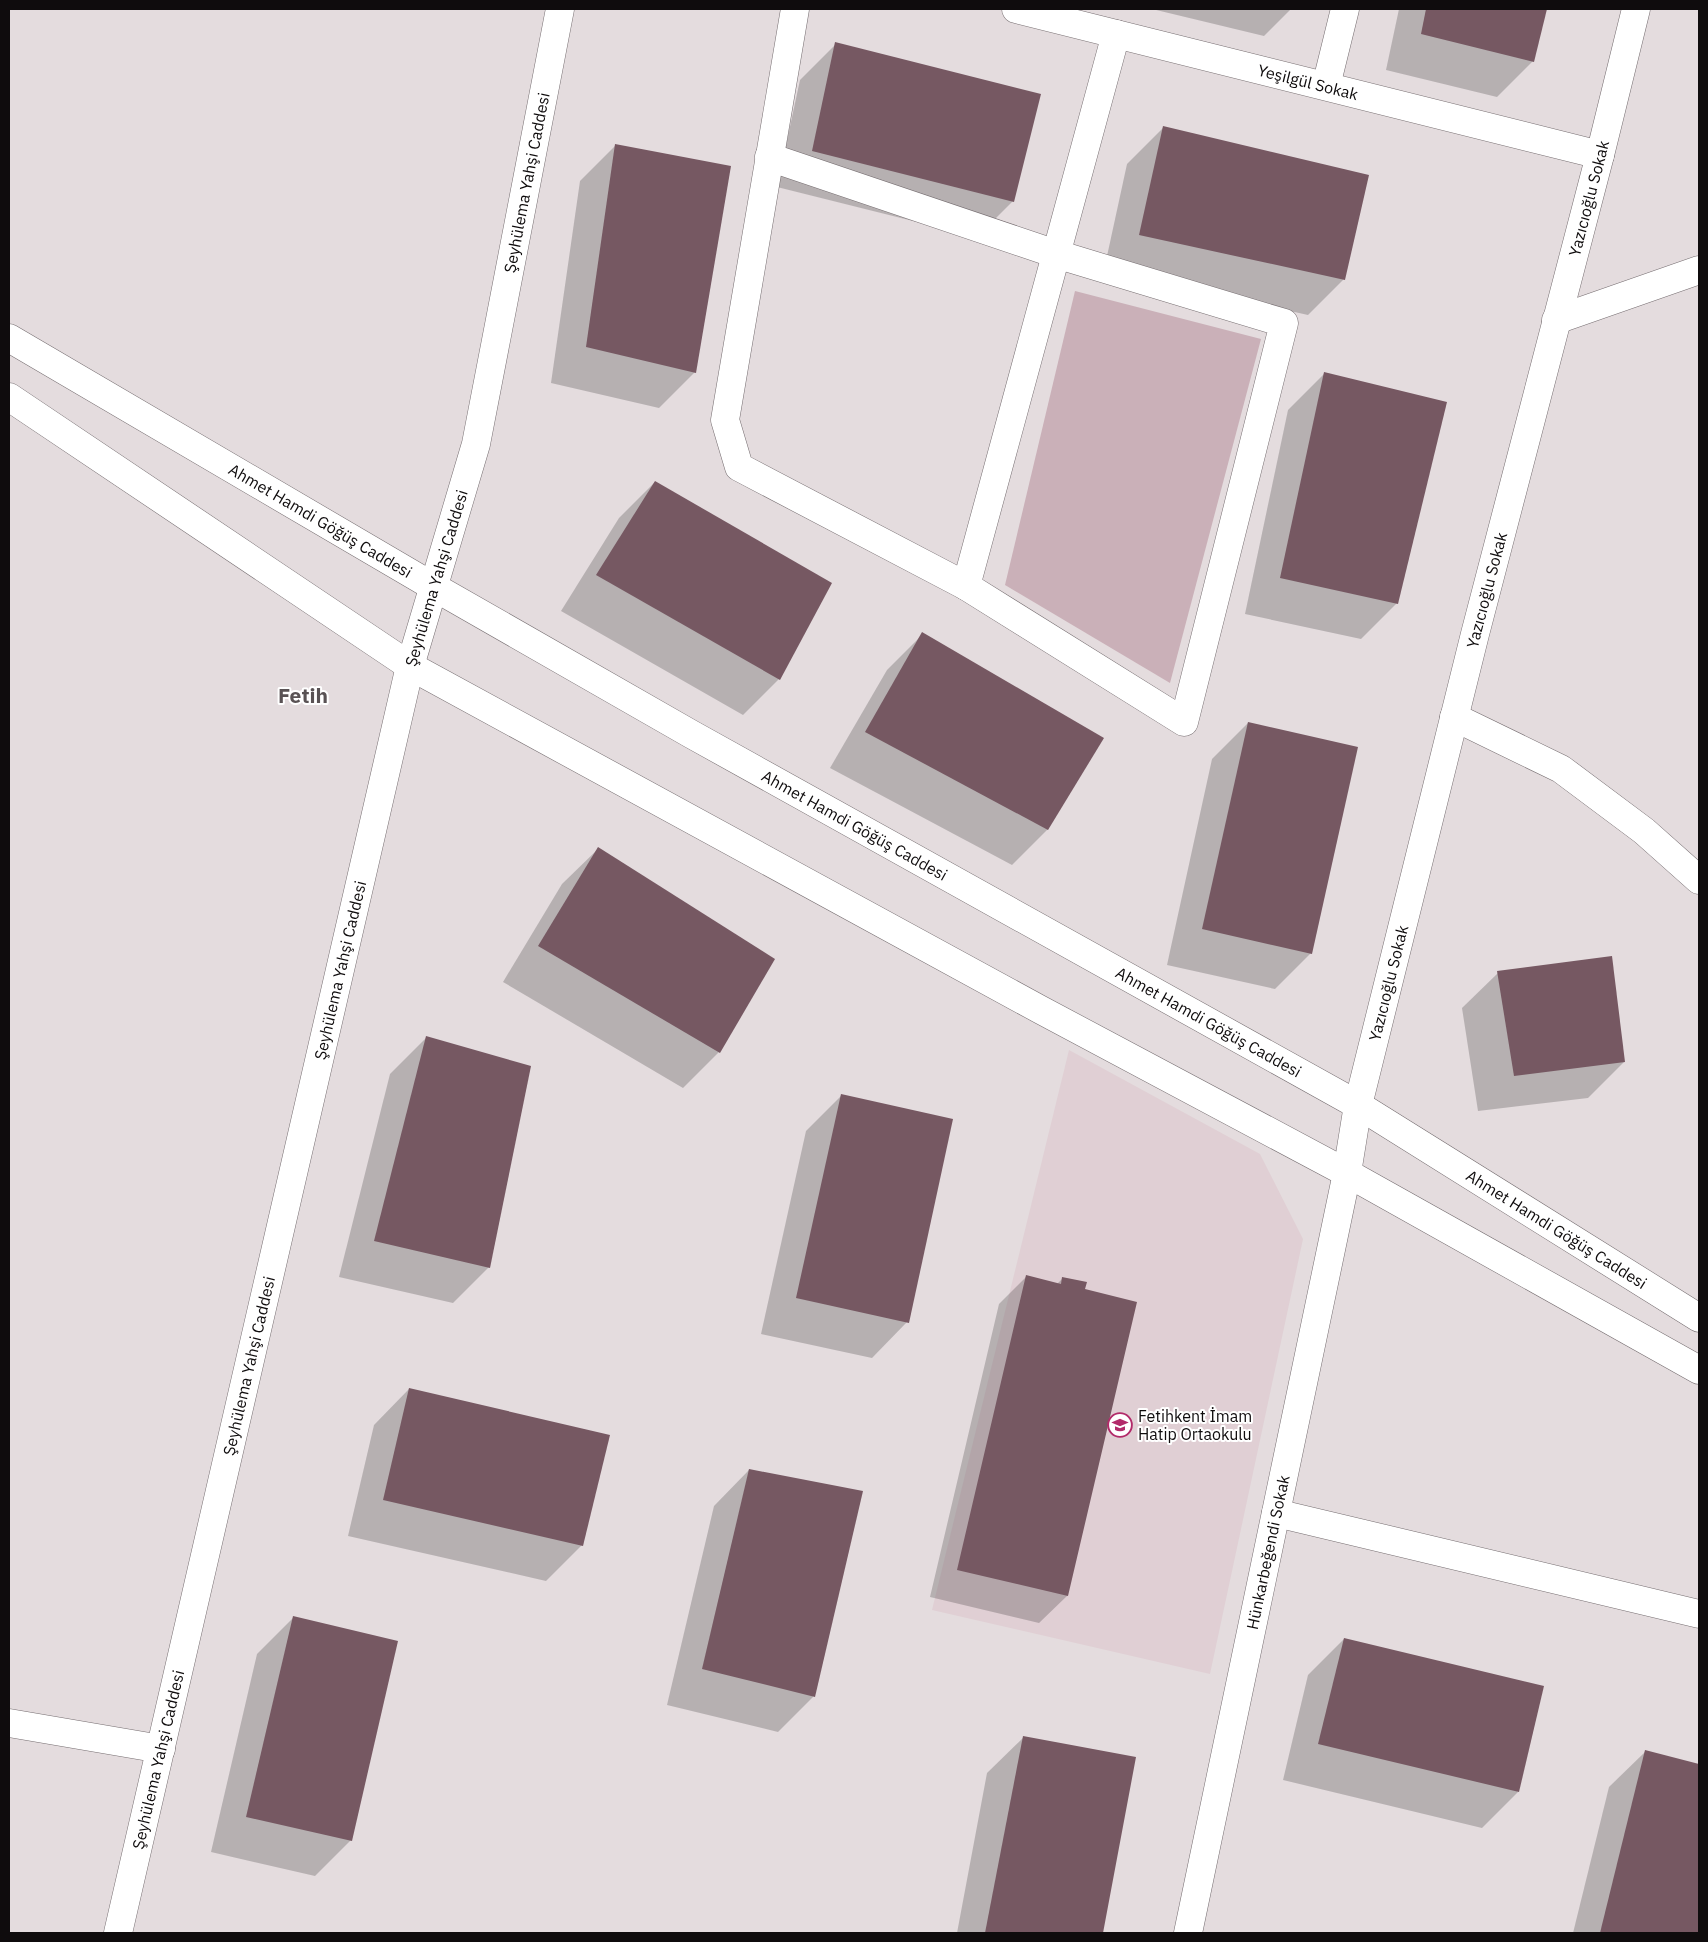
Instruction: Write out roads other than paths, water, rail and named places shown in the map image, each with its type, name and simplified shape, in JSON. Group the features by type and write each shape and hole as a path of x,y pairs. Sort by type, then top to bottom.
{"street":[{"name":"Şeyhülema Yahşi Caddesi","path":"118,1933 410,666 476,444 560,9"},
{"path":"769,158 1056,254 1284,323 1184,722 966,586 739,467 725,420 769,158 795,9"},
{"name":"Yeşilgül Sokak","path":"1016,9 1600,155"},
{"path":"1326,86 1345,9"},
{"name":"Yazıcıoğlu Sokak","path":"1347,1173 1358,1105 1454,717 1636,9"},
{"path":"966,586 1116,34"},
{"path":"1556,320 1699,270"},
{"name":"Ahmet Hamdi Göğüş Caddesi","path":"9,338 434,587 691,734 1358,1105 1699,1318"},
{"path":"9,397 410,666 1041,1010 1347,1173 1699,1370"},
{"path":"1454,717 1561,768 1644,831 1699,880"},
{"name":"Hünkarbeğendi Sokak","path":"1188,1933 1347,1173"},
{"path":"1276,1513 1699,1614"},
{"path":"9,1723 161,1749"}],"place":[{"name":"Fetihkent İmam Hatip Ortaokulu","path":"1120,1425"}],"district":[{"name":"Fetih","path":"303,696"}]}
